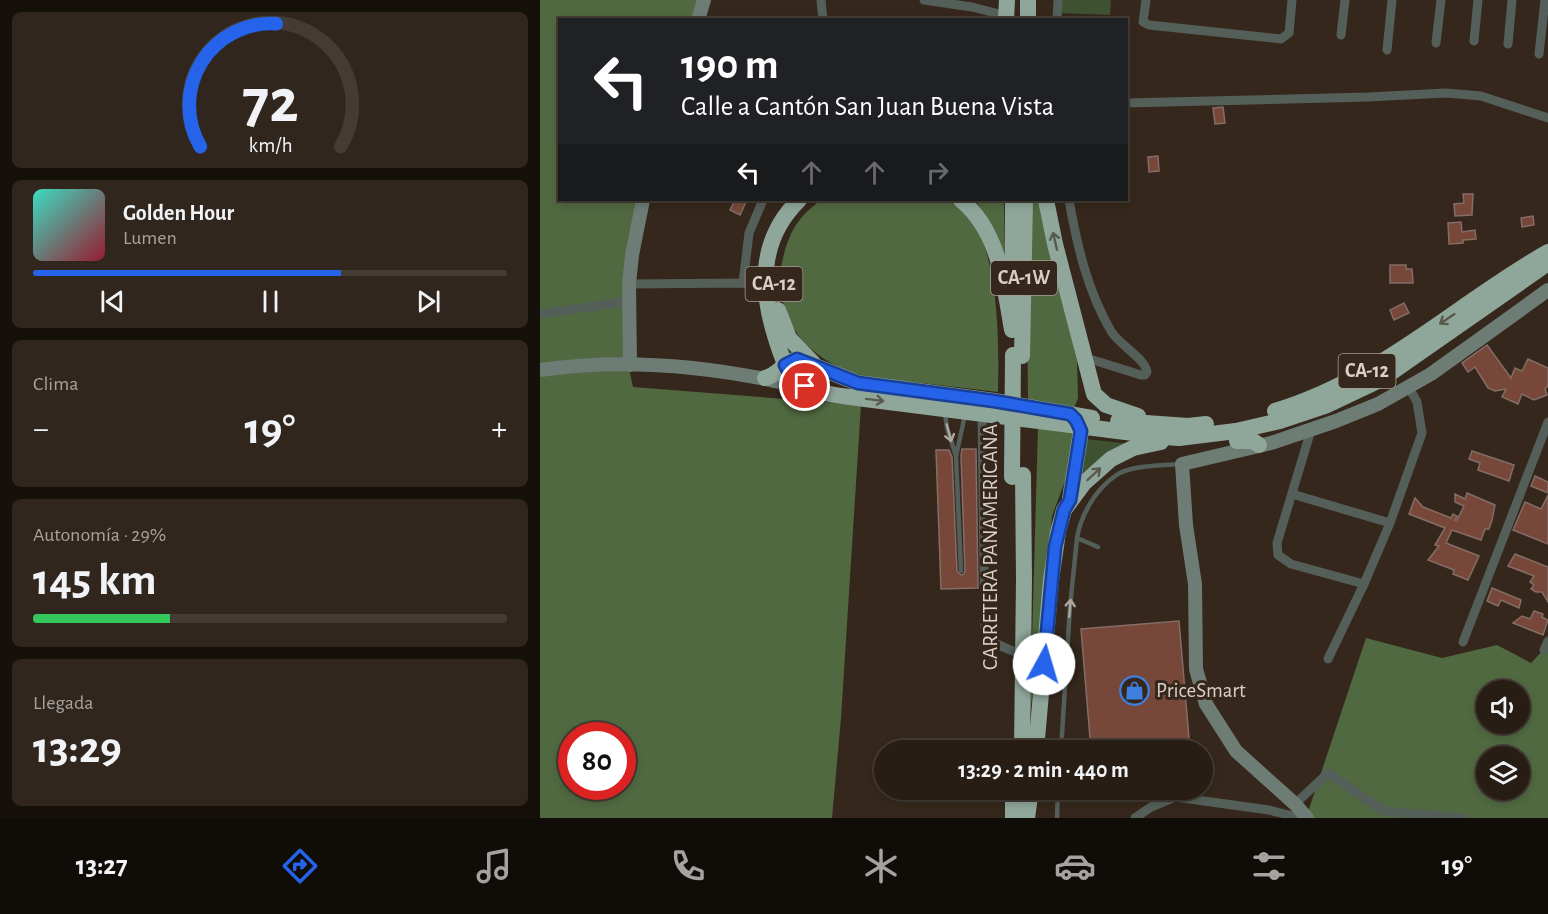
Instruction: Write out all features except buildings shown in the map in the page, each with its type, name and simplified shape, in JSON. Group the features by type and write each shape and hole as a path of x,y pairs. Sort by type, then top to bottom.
{"highway":[{"path":"1009,14 1015,0"},
{"path":"1026,0 1026,18"},
{"name":"CA-12","path":"800,201 789,211 773,238 765,273 764,289 777,367 805,386 819,391 945,409 1074,420 1188,426 1225,422 1295,405 1342,384 1386,360 1548,252"},
{"name":"CA-12","path":"801,201 798,212 782,241 776,263 775,291 784,329 795,346 822,369 858,383 994,401 1074,420 1179,438 1236,431 1305,413 1382,379 1548,263"},
{"path":"963,201 977,214 992,244 1004,286 1012,330"},
{"name":"CARRETERA PANAMERICANA","path":"1013,201 1012,330 1017,356"},
{"name":"CARRETERA PANAMERICANA","path":"1013,740 1017,356 1025,201"},
{"path":"1046,201 1092,389 1102,402 1115,409 1161,424"},
{"path":"1070,500 1080,441 1074,420 1086,403 1087,393 1080,338"},
{"path":"777,367 797,359 822,369 829,382 819,391"},
{"path":"1236,431 1237,441 1254,441 1259,445"},
{"path":"1037,740 1055,547 1064,510 1092,475 1121,453 1144,445 1179,438"},
{"name":"CARRETERA PANAMERICANA","path":"1017,476 1024,611 1022,740"},
{"path":"1013,800 1013,818"},
{"path":"1023,800 1025,818"},
{"path":"1025,818 1029,800"}],"street":[{"path":"699,18 704,0"},
{"path":"821,0 823,18"},
{"path":"924,0 1009,14"},
{"path":"1058,0 1058,18"},
{"path":"1146,0 1143,22 1149,25 1281,39 1289,33 1292,0"},
{"path":"1341,35 1345,0"},
{"path":"1387,50 1392,0"},
{"path":"1436,43 1441,0"},
{"path":"1474,41 1478,0"},
{"path":"1508,44 1512,0"},
{"path":"1539,54 1545,0"},
{"path":"1128,103 1446,93 1481,96 1548,118"},
{"path":"630,365 629,284 644,201"},
{"path":"743,283 749,233 763,201"},
{"path":"1070,201 1084,273 1112,333 1144,364 1147,372 1141,375 1093,360 1085,362"},
{"path":"629,284 743,283 764,289"},
{"path":"1307,818 1236,751 1206,704 1196,669 1195,584 1186,525 1182,464 1311,430 1378,404 1431,374 1545,295"},
{"path":"540,314 629,301"},
{"path":"540,370 565,366 630,365 777,367 819,391"},
{"path":"1328,659 1390,523 1422,433 1417,402 1408,386"},
{"path":"974,412 985,629 989,638 996,644 1013,651"},
{"path":"1462,642 1548,422"},
{"path":"1311,430 1277,543 1278,555 1291,564 1364,584"},
{"path":"1292,494 1390,523"},
{"path":"1544,650 1548,640"},
{"path":"1294,804 1328,773 1384,811 1463,818"},
{"path":"1135,818 1151,807 1175,797 1269,810 1301,818"}],"lane":[{"path":"945,409 946,428 956,456 961,571"},
{"path":"956,456 974,412"},
{"path":"1062,740 1070,607 1077,538 1083,516 1095,496 1116,475 1137,468 1182,464"},
{"path":"1077,538 1098,547"},
{"path":"1057,818 1058,800"}],"green space":[{"path":"540,0 703,0 697,18 558,18 558,201 646,201 625,350 633,387 861,405 841,718 832,818 540,818"},
{"path":"1060,0 1111,0 1110,15 1060,13"},
{"path":"820,201 953,201 961,207 974,223 982,240 993,282 996,305 998,392 853,373 828,361 806,344 790,322 782,296 780,278 788,241 797,223"},
{"path":"976,201 1004,201 1004,270 990,223"},
{"path":"1026,201 1039,201 1077,361 1078,398 1074,408 1028,400"},
{"path":"1038,427 1074,431 1065,481 1052,516 1042,631 1030,712"},
{"path":"1086,439 1131,444 1106,454 1079,476"},
{"path":"1366,638 1442,658 1497,645 1531,663 1548,645 1548,818 1306,818"}],"place":[{"name":"PriceSmart","path":"1135,690"}],"route":[{"path":"805,386 789,372 785,365 792,360 797,359 816,365 858,383 1013,404 1070,414 1076,420 1081,431 1080,441 1070,500 1064,510 1055,547 1044,664"}]}
